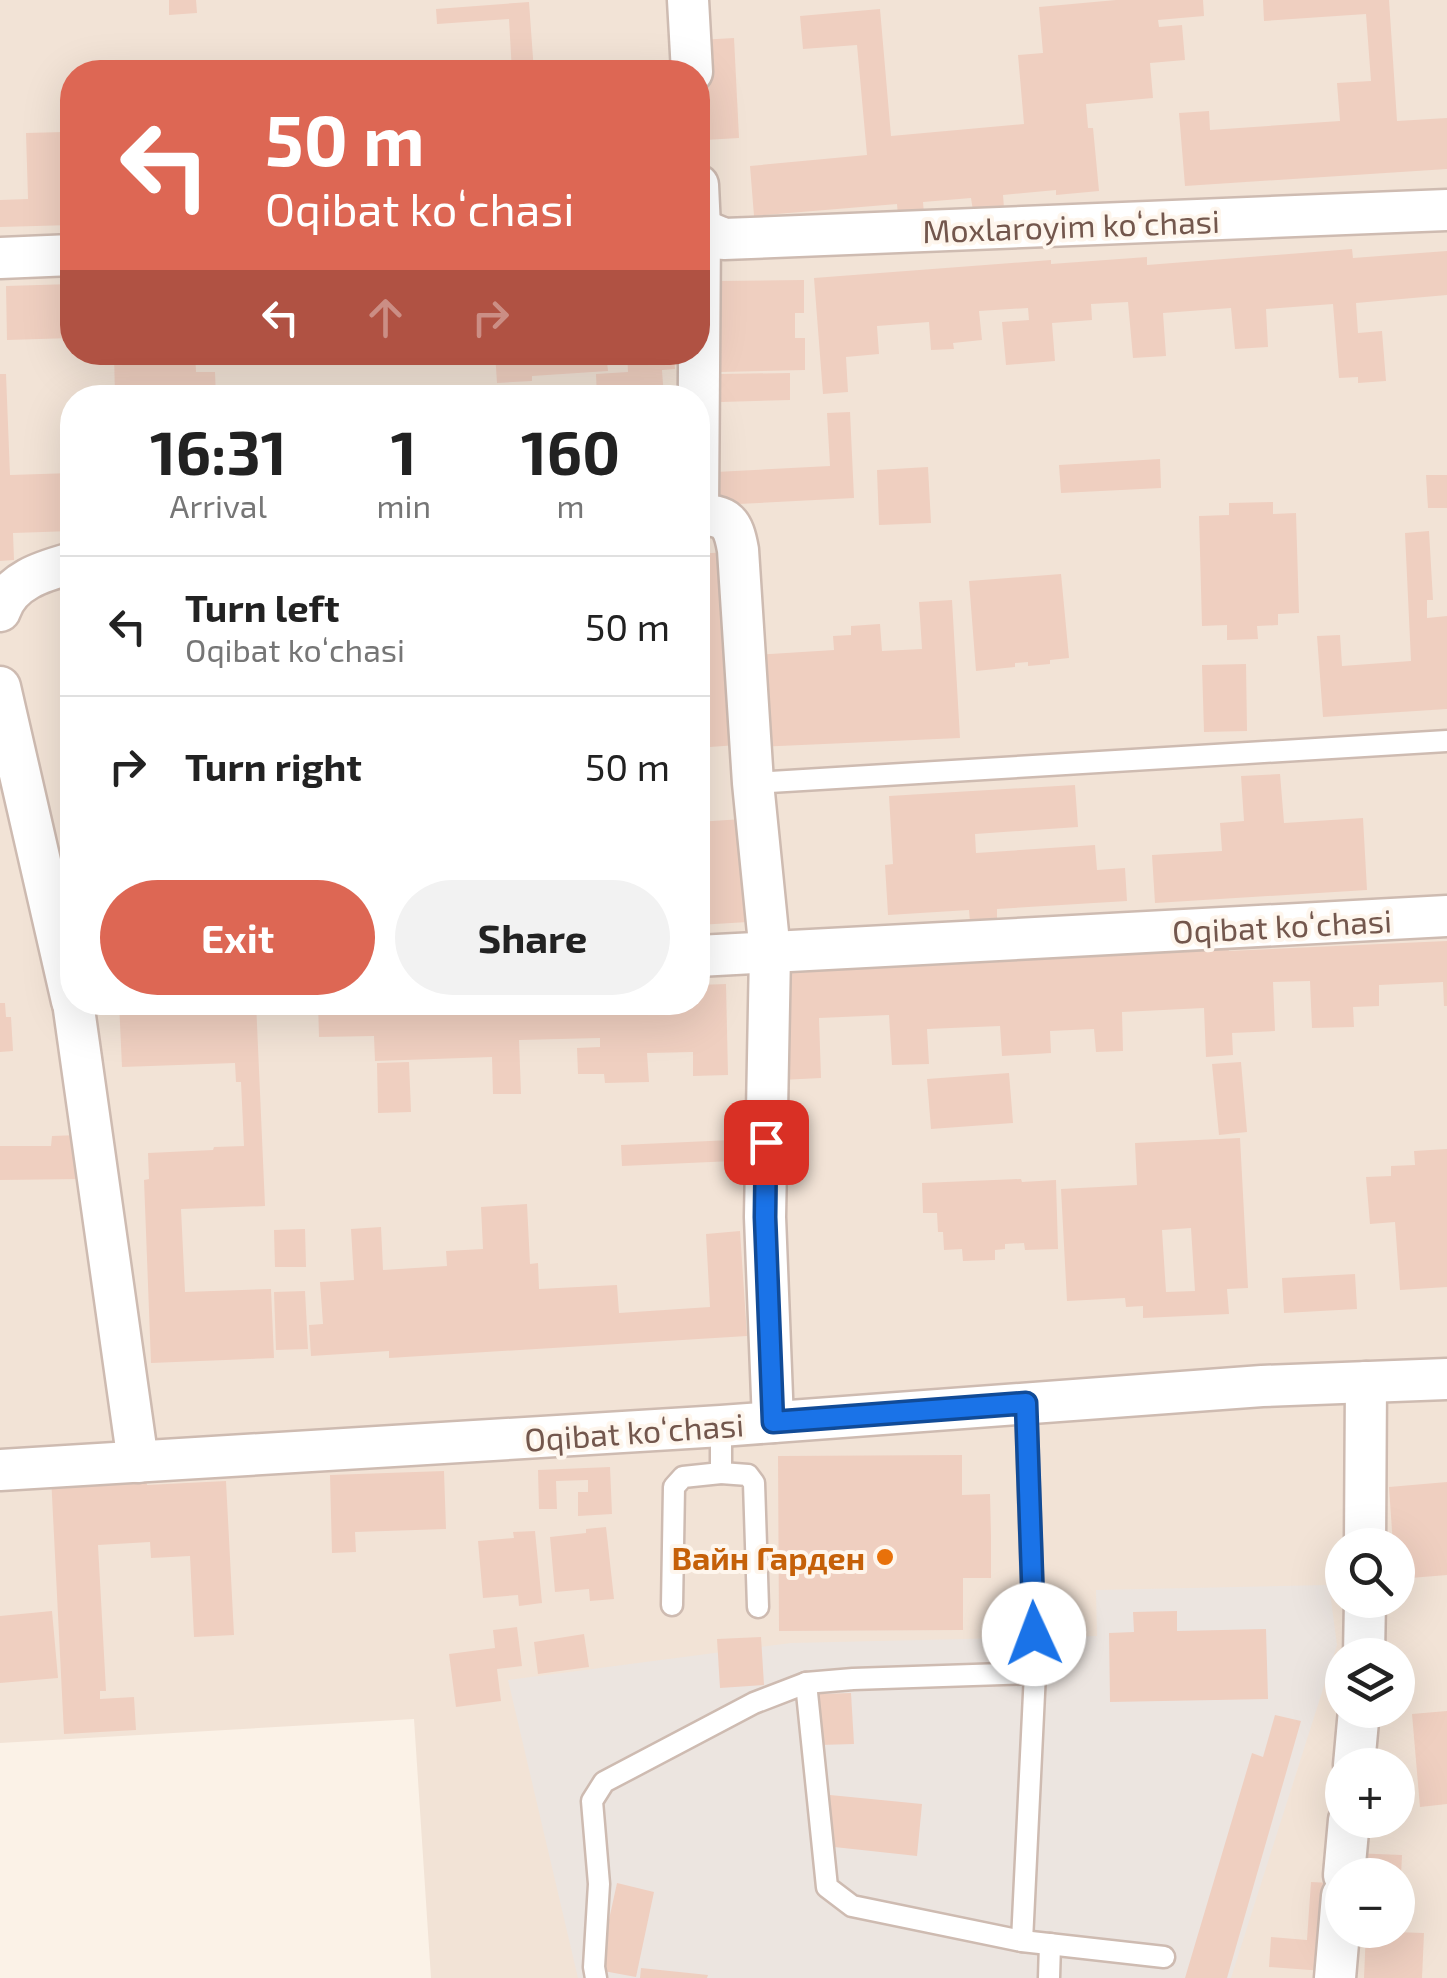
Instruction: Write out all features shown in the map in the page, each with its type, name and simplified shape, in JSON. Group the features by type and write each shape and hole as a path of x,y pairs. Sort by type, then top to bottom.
{"street":[{"path":"688,0 691,60"},
{"name":"Moxlaroyim koʻchasi","path":"710,233 724,239 1447,210"},
{"path":"0,258 60,256"},
{"path":"710,515 721,517 735,532 738,550 753,784 770,953 765,1217 773,1422"},
{"path":"0,612 3,600 22,582 60,566"},
{"path":"2,702 60,944"},
{"name":"Oqibat koʻchasi","path":"710,956 1447,916"},
{"path":"75,1015 138,1462"},
{"name":"Oqibat koʻchasi","path":"0,1470 720,1426 1262,1386 1447,1379"},
{"path":"1365,1528 1366,1382"},
{"path":"1335,1978 1338,1948"}],"lane":[{"path":"753,784 1447,741"},
{"path":"1022,1940 1035,1673 1026,1403"},
{"path":"720,1426 721,1473"},
{"path":"672,1604 674,1487 683,1477 721,1473 748,1475 754,1483 758,1608"},
{"path":"596,1978 599,1884 592,1801 604,1782 754,1703 806,1684 1035,1673"},
{"path":"806,1684 828,1887 852,1906 1022,1940 1164,1958"},
{"path":"1049,1978 1050,1944"}],"shaded area":[{"path":"0,0 1447,0 1447,1978 431,1978 414,1719 0,1743"},
{"path":"1325,1585 1325,1618 1333,1618 1336,1638 1325,1638 1325,1683 1231,1978 578,1978 508,1680 791,1643 1097,1636 1096,1590"}],"building":[{"path":"169,0 196,0 197,13 169,15"},
{"path":"1116,0 1203,0 1204,16 1158,20 1159,27 1182,25 1185,60 1150,63 1153,98 1086,104 1088,128 1093,128 1099,191 1003,195 1004,208 973,211 971,198 923,202 924,214 898,216 897,204 754,216 750,166 867,155 857,45 803,49 800,16 880,9 891,136 1024,124 1018,55 1043,53 1039,7"},
{"path":"1263,0 1389,0 1397,121 1447,118 1447,169 1185,186 1179,113 1209,111 1210,130 1340,121 1337,83 1371,81 1366,14 1264,21"},
{"path":"529,2 533,60 511,60 509,19 437,24 436,9"},
{"path":"734,38 739,138 710,140 710,60 700,60 699,40"},
{"path":"60,132 60,225 0,227 0,200 28,199 26,133"},
{"path":"1352,249 1353,258 1447,251 1447,295 1356,303 1358,333 1382,331 1386,381 1358,383 1358,377 1339,378 1333,304 1266,309 1268,347 1235,349 1231,308 1163,313 1166,356 1133,358 1128,302 1091,304 1092,320 1052,323 1055,361 1006,365 1002,322 1029,320 1028,308 979,311 982,340 953,343 954,349 931,350 929,322 877,326 879,354 846,357 848,392 823,394 814,278 1051,260 1051,264 1147,257 1147,265"},
{"path":"804,280 804,313 795,313 795,338 805,338 805,370 719,372 718,281"},
{"path":"60,284 60,338 7,340 6,286"},
{"path":"114,365 196,365 196,372 215,372 216,385 115,385"},
{"path":"496,365 607,365 608,371 532,376 532,381 497,383"},
{"path":"628,365 675,365 675,369 662,370 663,385 596,385 596,374 628,372"},
{"path":"790,373 790,400 721,402 720,374"},
{"path":"0,374 6,374 10,475 60,473 60,531 13,533 14,560 0,561"},
{"path":"850,412 854,498 718,505 716,472 830,466 827,413"},
{"path":"1160,459 1161,488 1061,493 1059,465"},
{"path":"928,467 931,523 879,525 877,470"},
{"path":"1426,475 1447,475 1447,508 1428,508"},
{"path":"1273,502 1273,514 1296,513 1299,613 1278,614 1278,625 1257,626 1258,639 1227,640 1227,625 1202,626 1199,516 1229,515 1229,503"},
{"path":"1429,531 1433,600 1427,600 1427,618 1447,616 1447,709 1323,717 1317,636 1340,635 1342,666 1411,661 1405,533"},
{"path":"726,552 737,745 710,747 710,553"},
{"path":"1061,574 1069,658 1050,660 1050,664 1015,663 1015,667 976,671 969,581"},
{"path":"952,600 960,738 759,747 753,655 834,650 833,636 851,635 851,626 880,624 882,651 922,649 919,602"},
{"path":"1246,664 1247,731 1204,732 1202,665"},
{"path":"1280,774 1284,823 1363,818 1367,890 1155,903 1152,855 1222,851 1220,823 1244,821 1241,776"},
{"path":"1075,785 1078,827 975,834 976,853 1095,845 1097,870 1125,868 1127,901 997,909 997,920 970,922 969,910 888,915 885,865 893,864 889,796"},
{"path":"742,819 748,922 710,924 710,821"},
{"path":"1447,941 1447,1006 1443,982 1379,985 1379,1006 1353,1007 1354,1027 1312,1028 1310,981 1273,982 1275,1031 1232,1033 1233,1055 1206,1057 1204,1008 1122,1012 1123,1051 1096,1052 1094,1029 1050,1031 1051,1053 1002,1056 1000,1026 927,1029 929,1064 892,1065 889,1015 819,1018 821,1078 781,1080 776,969"},
{"path":"726,984 728,1075 693,1076 693,1052 647,1053 649,1082 605,1083 604,1074 578,1074 577,1048 600,1047 600,1038 519,1040 521,1094 493,1094 492,1057 375,1061 374,1036 319,1037 318,1015 710,1015 710,985"},
{"path":"0,1003 5,1003 6,1017 11,1017 13,1051 0,1052"},
{"path":"120,1015 257,1015 265,1206 181,1209 185,1292 271,1289 274,1358 151,1363 144,1180 149,1179 148,1153 244,1146 241,1082 236,1082 235,1063 122,1067"},
{"path":"409,1062 411,1112 378,1113 377,1063"},
{"path":"1241,1062 1247,1132 1219,1135 1212,1064"},
{"path":"1009,1073 1013,1123 931,1129 927,1079"},
{"path":"80,1135 80,1179 0,1180 0,1146 51,1146 52,1136"},
{"path":"1240,1138 1248,1288 1227,1289 1229,1314 1143,1318 1143,1306 1126,1307 1125,1298 1067,1301 1061,1189 1137,1185 1135,1143","holes":["1191,1228 1195,1291 1166,1292 1162,1230"]},
{"path":"732,1140 733,1161 622,1166 621,1145"},
{"path":"1447,1149 1447,1287 1400,1290 1395,1222 1370,1224 1366,1177 1391,1176 1391,1166 1415,1165 1414,1151"},
{"path":"1056,1180 1058,1249 1025,1250 1024,1243 1005,1244 1005,1249 995,1250 995,1260 963,1261 962,1249 944,1250 937,1213 923,1213 922,1183"},
{"path":"527,1204 530,1264 538,1263 539,1289 617,1285 619,1313 710,1307 706,1234 740,1231 747,1336 389,1358 389,1351 311,1356 309,1325 323,1324 320,1282 354,1280 351,1229 381,1227 383,1270 447,1266 446,1251 483,1249 481,1207"},
{"path":"305,1229 306,1267 275,1267 274,1230"},
{"path":"1355,1274 1357,1309 1284,1313 1282,1278"},
{"path":"305,1291 308,1349 276,1350 274,1292"},
{"name":"Вайн Гарден","path":"962,1455 962,1495 990,1494 991,1536 991,1578 963,1578 963,1630 779,1631 778,1456"},
{"path":"610,1467 612,1514 578,1516 578,1492 588,1492 588,1480 556,1481 557,1509 539,1509 538,1470"},
{"path":"444,1471 446,1529 355,1532 356,1552 332,1553 330,1475"},
{"path":"146,1472 147,1485 226,1481 234,1635 194,1637 190,1556 151,1558 150,1542 98,1545 106,1691 100,1691 100,1699 134,1697 136,1730 64,1734 51,1476"},
{"path":"1447,1482 1447,1575 1415,1578 1415,1528 1392,1528 1389,1487"},
{"path":"606,1527 614,1599 590,1601 589,1589 555,1592 550,1537"},
{"path":"535,1531 542,1603 519,1606 518,1595 483,1598 478,1541 514,1538 513,1532"},
{"path":"52,1611 58,1678 0,1683 0,1616"},
{"path":"1177,1611 1177,1631 1266,1629 1268,1699 1110,1702 1109,1633 1134,1632 1133,1612"},
{"path":"517,1627 522,1666 497,1669 501,1701 456,1707 449,1654 495,1648 493,1630"},
{"path":"584,1634 589,1667 538,1674 534,1642"},
{"path":"761,1637 764,1685 720,1688 717,1639"},
{"path":"851,1693 854,1744 820,1745 818,1694"},
{"path":"1447,1711 1447,1804 1420,1807 1415,1714"},
{"path":"1275,1715 1301,1721 1227,1978 1185,1978 1252,1753 1263,1757"},
{"path":"830,1795 922,1804 917,1856 825,1846"},
{"path":"1352,1853 1402,1855 1402,1858 1352,1858"},
{"path":"1311,1882 1325,1883 1324,1971 1269,1967 1271,1937 1307,1940"},
{"path":"617,1883 654,1892 636,1977 598,1970"},
{"path":"1415,1933 1424,1933 1422,1978 1364,1978 1365,1948 1415,1948"},
{"path":"641,1968 708,1975 640,1978"}],"place":[{"name":"Вайн Гарден","path":"885,1557"}],"route":[{"path":"766,1142 773,1422 1026,1403 1034,1634"}]}
